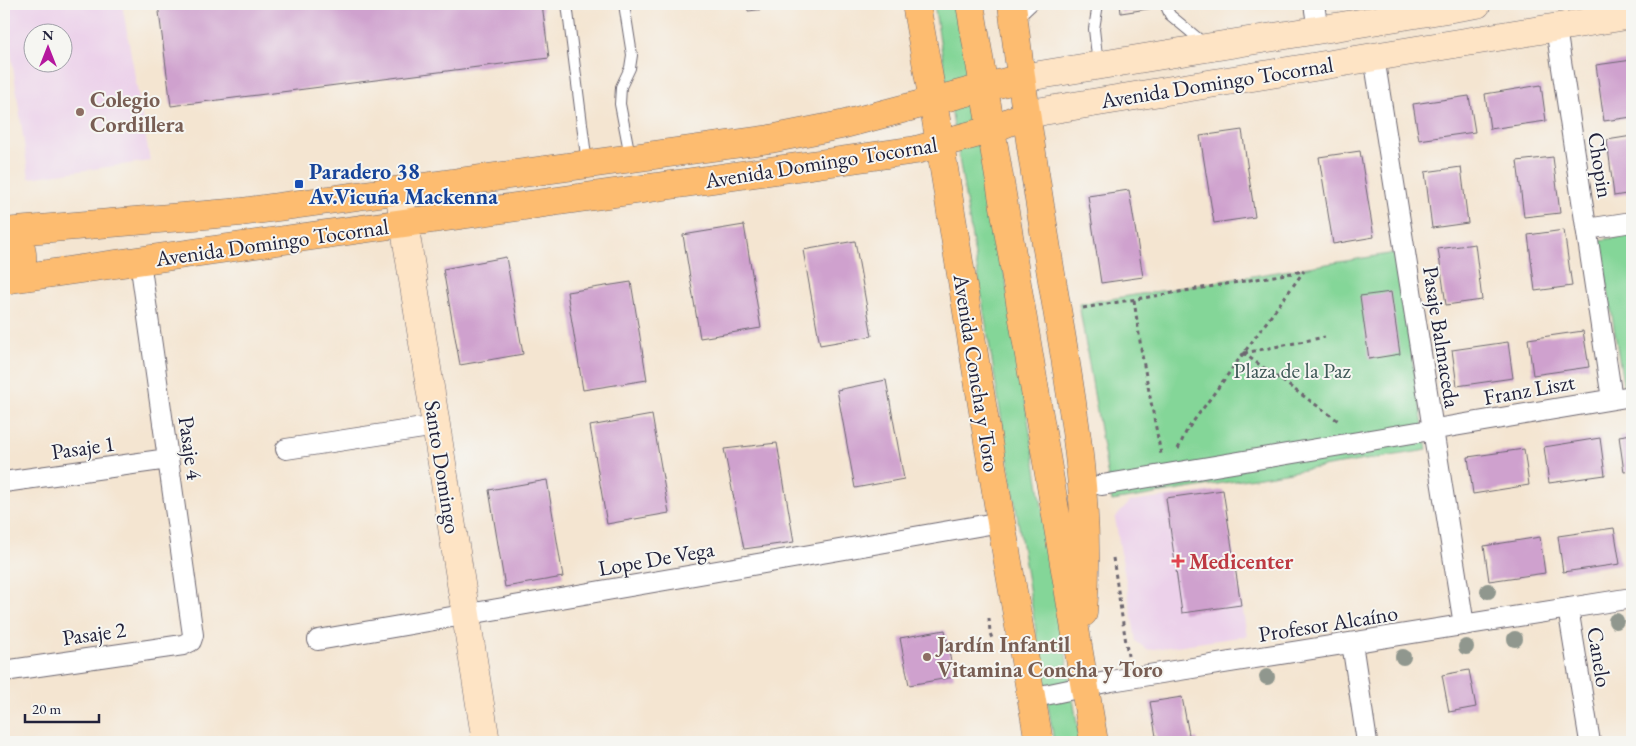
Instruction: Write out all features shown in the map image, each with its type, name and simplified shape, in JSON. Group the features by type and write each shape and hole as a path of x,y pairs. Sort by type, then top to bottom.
{"main road":[{"name":"Avenida Concha y Toro","path":"916,4 1039,742"},
{"path":"970,4 1094,742"},
{"name":"Avenida Domingo Tocornal","path":"7,231 241,212 770,139 841,125 1021,78 1209,48 1316,17 1463,5"},
{"path":"1020,10 1021,78 1025,116 1070,386 1082,482 1085,558 1079,654"},
{"name":"Avenida Domingo Tocornal","path":"12,279 916,150 990,130 1043,110 1632,15"},
{"name":"Santo Domingo","path":"399,191 486,742"},
{"path":"7,231 20,242 23,254 23,266 12,279"}],"street":[{"name":"Chopin","path":"1556,28 1612,399"},
{"name":"Pasaje Balmaceda","path":"1374,57 1464,625"},
{"path":"1587,229 1632,222"},
{"name":"Pasaje 4","path":"140,261 193,630 191,641"},
{"name":"Franz Liszt","path":"1102,484 1632,396"},
{"path":"286,449 436,426"},
{"name":"Pasaje 1","path":"4,482 168,459"},
{"name":"Lope De Vega","path":"318,640 1001,522"},
{"name":"Profesor Alcaíno","path":"1031,698 1084,686 1632,598"},
{"name":"Canelo","path":"1568,608 1590,742"},
{"name":"Pasaje 2","path":"4,670 183,645 191,641"},
{"path":"1352,643 1368,742"}],"lane":[{"path":"567,4 587,164"},
{"path":"624,4 632,55 630,68 621,87 620,104 630,158"},
{"path":"1098,4 1094,29 1098,66"},
{"path":"1165,4 1170,14 1209,48"}],"path":[{"path":"1074,309 1304,271 1187,430 1165,474"},
{"path":"1134,300 1142,355 1165,474"},
{"path":"1243,353 1325,337"},
{"path":"1243,353 1365,440"}],"shaded area":[{"name":"Colegio Cordillera","path":"4,4 122,4 150,161 29,178"},
{"name":"Medicenter","path":"1223,490 1247,636 1147,650 1136,641 1115,518 1130,502"}],"green space":[{"path":"934,4 961,4 1080,742 1054,742"},
{"path":"1632,235 1632,389 1624,390 1600,240"},
{"name":"Plaza de la Paz","path":"1395,253 1427,450 1112,501 1079,304"}],"building":[{"path":"158,4 542,4 549,58 171,106"},
{"path":"747,4 785,4 785,7 748,11"},
{"path":"1120,4 1153,4 1154,8 1121,13"},
{"path":"1632,60 1632,117 1604,121 1596,65"},
{"path":"1541,85 1546,121 1490,129 1485,94"},
{"path":"1469,96 1475,132 1419,140 1413,104"},
{"path":"1242,130 1255,217 1214,223 1200,136"},
{"path":"1632,136 1632,193 1614,196 1607,140"},
{"path":"1360,151 1374,237 1333,244 1319,157"},
{"path":"1553,157 1560,213 1524,217 1517,161"},
{"path":"1461,167 1468,223 1432,228 1425,172"},
{"path":"1129,190 1143,277 1101,283 1088,196"},
{"path":"744,225 761,328 700,338 683,235"},
{"path":"1564,230 1572,286 1535,291 1528,235"},
{"path":"855,241 872,336 820,345 803,250"},
{"path":"1475,244 1482,300 1446,305 1438,249"},
{"path":"506,257 523,354 460,365 443,269"},
{"path":"631,282 647,380 583,390 567,292"},
{"path":"1391,292 1400,354 1369,359 1360,296"},
{"path":"1583,331 1589,367 1533,375 1528,339"},
{"path":"1508,342 1513,378 1457,386 1452,350"},
{"path":"886,380 904,479 855,488 837,390"},
{"path":"652,415 669,513 607,524 590,426"},
{"path":"1632,434 1632,471 1624,472 1619,436"},
{"path":"1600,438 1605,475 1549,483 1544,447"},
{"path":"777,443 794,542 744,549 724,449"},
{"path":"1524,449 1529,485 1473,494 1468,457"},
{"path":"547,480 563,577 505,587 489,490"},
{"path":"1223,490 1241,605 1182,613 1166,498"},
{"path":"1614,528 1620,564 1563,572 1558,536"},
{"path":"1540,537 1545,573 1489,581 1484,546"},
{"name":"Jardín Infantil Vitamina Concha y Toro","path":"945,630 954,677 909,685 900,638"},
{"path":"1469,670 1476,707 1449,712 1442,675"},
{"path":"1182,697 1190,740 1197,738 1198,742 1157,742 1150,702"}],"place":[{"name":"Colegio Cordillera","path":"80,112"},
{"name":"Paradero 38 Av.Vicuña Mackenna","path":"299,184"},
{"name":"Medicenter","path":"1178,561"},
{"name":"Jardín Infantil Vitamina Concha y Toro","path":"927,657"}]}
